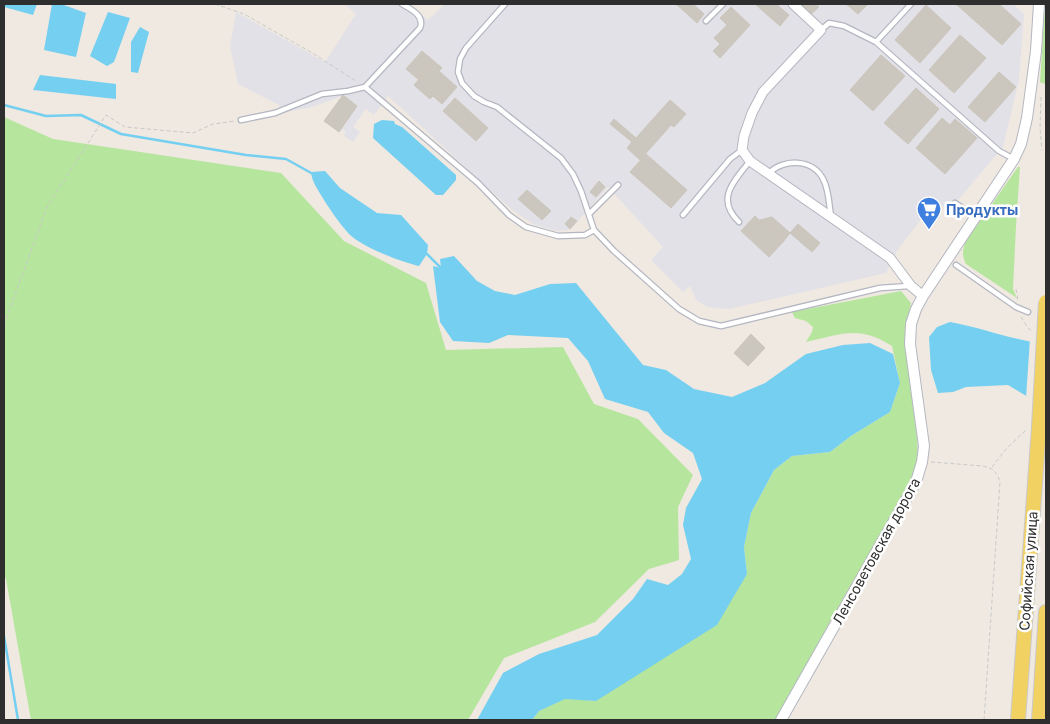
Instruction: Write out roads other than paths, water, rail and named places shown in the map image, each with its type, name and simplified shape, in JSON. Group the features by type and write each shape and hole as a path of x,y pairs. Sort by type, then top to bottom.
{"main road":[{"name":"Софийская улица","path":"1018,720 1033,428 1046,302"},
{"name":"Софийская улица","path":"1039,720 1046,612"}],"street":[{"path":"793,4 822,30 763,92 752,113 744,136 742,150 750,161 890,258 911,286 923,296"},
{"name":"Ленсоветовская дорога","path":"781,720 916,482 922,462 924,446 910,344 912,324 916,309 923,296 1014,159 1021,144 1036,51 1040,4"}],"lane":[{"path":"241,120 275,113 322,94 364,87 420,28 421,18 413,10 402,4"},
{"path":"505,4 466,48 460,59 458,72 462,83 474,96 497,107 561,158 573,174 581,191 594,230 614,251 679,309 699,321 721,326 880,288 898,285 911,286"},
{"path":"706,21 724,4"},
{"path":"876,42 911,4"},
{"path":"822,30 829,23 844,26 876,42 999,151 1014,159"},
{"path":"364,87 478,183 509,215 526,227 558,236 584,236 594,230"},
{"path":"682,214 730,159 742,150"},
{"path":"739,222 730,214 728,195 730,187 750,161"},
{"path":"768,174 774,167 785,162 808,165 818,172 825,182 831,216"},
{"path":"589,214 618,185"},
{"path":"955,203 975,217"},
{"path":"956,265 1016,307 1028,312"}],"water":[{"path":"4,4 37,4 33,15 4,7"},
{"path":"52,4 61,4 86,13 76,57 44,50"},
{"path":"108,12 130,18 114,62 107,66 90,56"},
{"path":"140,27 149,32 138,73 131,72 131,42"},
{"path":"40,75 116,84 116,99 33,90"},
{"path":"382,120 394,121 395,124 402,127 456,175 456,180 443,195 436,195 373,138 374,124"},
{"path":"325,171 340,188 377,213 401,215 428,245 427,254 419,266 382,253 363,244 349,234 330,209 313,180 311,172"},
{"path":"454,256 477,281 495,291 515,295 550,284 576,283 643,365 666,370 694,389 732,397 765,383 806,354 843,345 870,343 893,354 900,383 890,412 851,436 830,452 792,456 774,470 751,513 744,547 747,574 717,625 596,701 565,699 539,711 532,720 477,720 503,673 539,654 597,635 633,599 647,579 668,585 682,574 691,559 683,525 686,508 702,479 693,453 664,433 648,412 605,399 588,361 568,338 508,335 489,343 453,341 440,322 433,266 441,268 440,259"},
{"path":"950,322 1032,342 1028,397 1008,385 966,387 953,392 938,393 931,370 929,337 937,327"}],"waterway":[{"path":"4,105 46,116 81,115 121,134 246,155 286,159 313,174"},
{"path":"424,254 427,254 442,269"},
{"path":"4,636 18,720"}],"place":[{"name":"Продукты","path":"929,230"}]}
